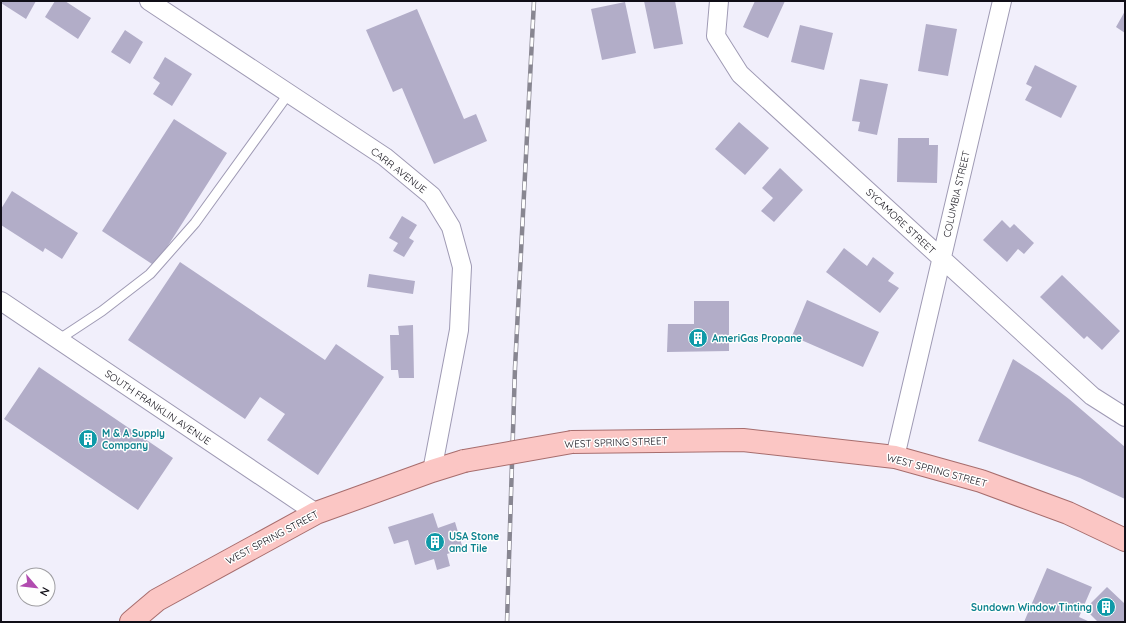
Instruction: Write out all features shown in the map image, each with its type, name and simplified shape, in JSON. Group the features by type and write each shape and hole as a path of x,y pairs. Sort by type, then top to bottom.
{"main road":[{"name":"WEST SPRING STREET","path":"131,622 157,600 316,513 464,461 572,442 743,440 895,458 981,481 1068,513 1125,540"}],"street":[{"name":"CARR AVENUE","path":"149,1 385,156 432,196 451,227 462,267 459,330 432,471"},
{"name":"SYCAMORE STREET","path":"719,1 716,36 740,74 1092,396 1125,417"},
{"name":"COLUMBIA STREET","path":"895,458 1002,1"},
{"name":"SOUTH FRANKLIN AVENUE","path":"1,301 316,513"}],"lane":[{"path":"58,340 102,311 150,274 196,223 289,93"}],"building":[{"path":"3,1 36,1 26,19 1,3"},
{"path":"55,1 65,1 91,18 78,39 45,17"},
{"path":"644,1 675,1 683,44 654,49"},
{"path":"755,1 785,1 768,38 743,27"},
{"path":"625,2 636,53 602,60 591,9"},
{"path":"417,9 464,119 476,114 487,141 434,164 402,88 393,92 366,30"},
{"path":"1125,11 1125,33 1116,27"},
{"path":"926,24 957,29 948,76 918,71"},
{"path":"800,25 833,33 824,70 791,62"},
{"path":"125,30 143,42 130,64 111,52"},
{"path":"165,57 192,74 172,106 153,94 160,83 153,78"},
{"path":"1035,65 1077,86 1061,118 1025,100 1032,87 1026,84"},
{"path":"860,79 888,84 877,135 858,131 860,122 852,121"},
{"path":"174,119 227,153 155,266 102,231"},
{"path":"739,122 769,148 745,175 715,149"},
{"path":"898,138 929,138 929,145 938,145 937,183 897,182"},
{"path":"780,168 803,190 774,222 761,211 773,198 762,188"},
{"path":"12,191 78,233 62,259 45,248 43,252 1,225 1,209"},
{"path":"402,216 417,225 409,238 414,241 404,257 393,251 398,243 389,238"},
{"path":"1002,220 1010,228 1014,224 1034,243 1024,254 1018,249 1007,262 983,240"},
{"path":"844,248 867,266 873,257 894,273 888,281 899,288 880,313 826,272"},
{"path":"180,262 325,360 336,344 384,377 318,475 267,440 285,414 260,397 245,419 128,340"},
{"path":"369,274 415,281 413,294 367,287"},
{"path":"1062,275 1120,331 1102,350 1087,336 1084,339 1040,297"},
{"path":"807,300 879,332 863,367 792,336"},
{"name":"AmeriGas Propane","path":"694,301 729,301 729,351 667,352 668,324 694,324"},
{"path":"413,325 414,378 399,378 398,370 391,370 390,335 399,335 398,326"},
{"path":"1013,359 1039,376 1069,399 1125,447 1125,499 1080,478 978,441"},
{"name":"M & A Supply Company","path":"39,367 173,458 138,510 4,419"},
{"name":"USA Stone and Tile","path":"433,513 438,528 455,522 463,549 447,554 450,566 437,570 434,559 415,565 408,540 394,544 388,527"},
{"path":"1047,568 1092,587 1079,617 1090,622 1024,622"},
{"name":"Sundown Window Tinting","path":"1107,587 1125,604 1125,622 1098,622 1085,609"}],"railway":[{"path":"507,622 515,368 534,1"}],"place":[{"name":"AmeriGas Propane","path":"698,338"},
{"name":"M & A Supply Company","path":"88,439"},
{"name":"USA Stone and Tile","path":"435,542"},
{"name":"Sundown Window Tinting","path":"1106,607"}]}
